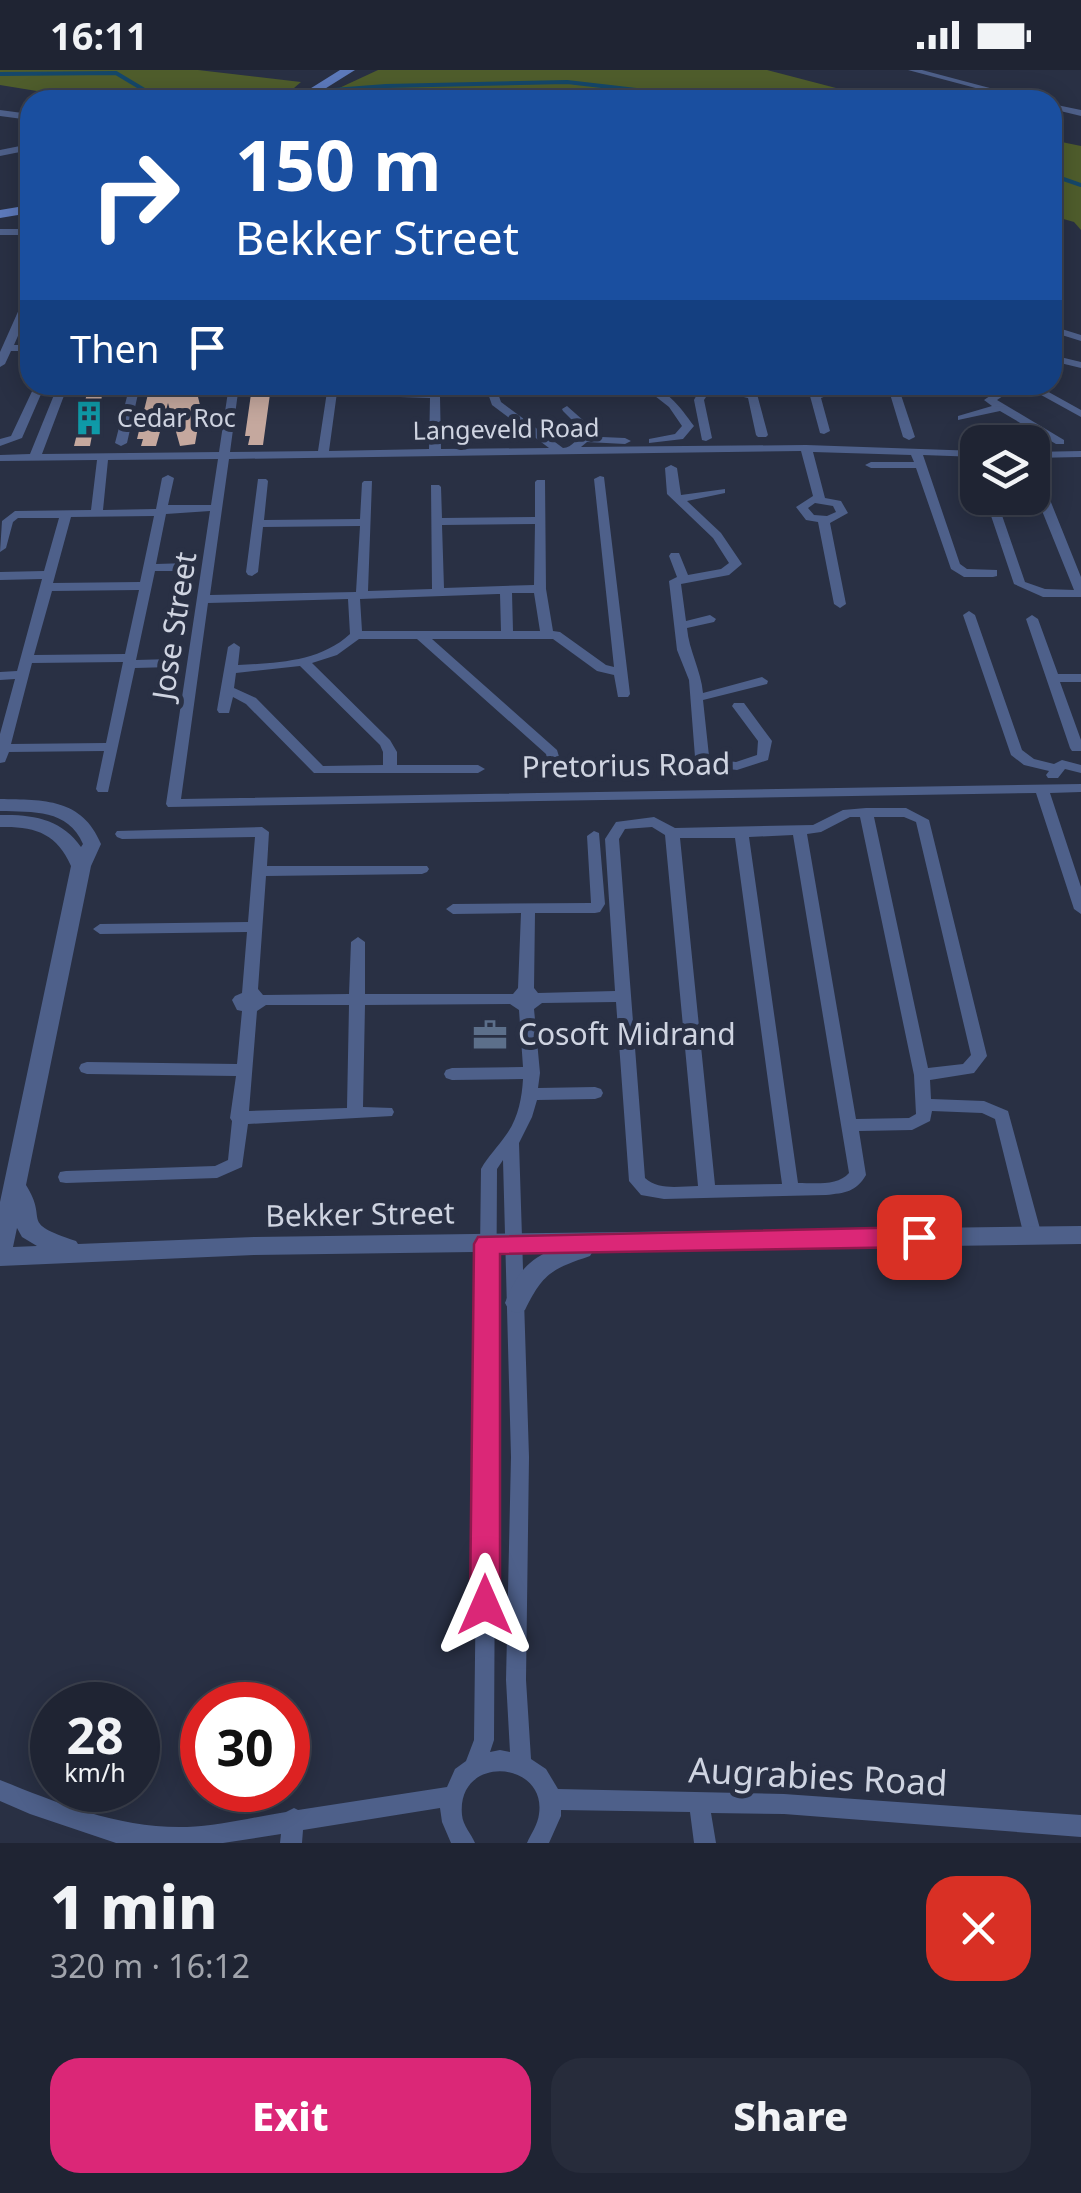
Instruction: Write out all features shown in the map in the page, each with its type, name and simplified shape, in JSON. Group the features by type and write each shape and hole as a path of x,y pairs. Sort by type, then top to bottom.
{"main road":[{"path":"315,90 349,70"}],"street":[{"path":"912,70 991,90"},
{"path":"0,362 20,319"},
{"path":"7,348 20,348"},
{"path":"0,443 16,438 35,395"},
{"path":"35,457 59,395"},
{"path":"120,442 133,395"},
{"name":"Jose Street","path":"173,804 233,395"},
{"path":"323,454 332,395"},
{"path":"435,452 440,395"},
{"path":"493,395 496,403 565,451 579,441 658,441 687,431 684,418 659,395"},
{"path":"706,438 700,397 707,395"},
{"path":"748,395 755,398 762,435"},
{"path":"818,395 824,431"},
{"path":"897,395 909,437"},
{"path":"992,395 989,397 999,408 1060,442"},
{"path":"1046,395 1081,414"},
{"path":"962,418 999,408"},
{"path":"567,409 598,439"},
{"path":"806,448 820,498"},
{"name":"Langeveld Road","path":"0,458 806,448 960,453"},
{"path":"916,452 954,566 964,573 992,573"},
{"path":"1050,455 1081,454"},
{"path":"97,513 104,458"},
{"path":"870,465 920,466"},
{"path":"672,468 671,490 717,536 736,564 717,574 675,581 680,626 697,698 704,760 714,766 737,766 763,757 766,746 738,706"},
{"path":"103,789 168,478"},
{"path":"600,479 623,694"},
{"path":"252,572 262,482"},
{"path":"541,482 540,590 546,634"},
{"path":"232,668 282,667 346,645 356,635 368,483"},
{"path":"435,487 438,591"},
{"path":"679,499 721,491"},
{"path":"820,498 832,501 842,510 835,519 823,520 802,511 804,504 820,498"},
{"path":"0,548 12,517 208,508"},
{"path":"66,514 2,754 112,746"},
{"path":"996,515 1020,584 1044,593 1077,594 1080,590 1050,515"},
{"path":"438,522 541,520"},
{"path":"823,520 840,604"},
{"path":"258,524 364,522"},
{"path":"675,556 683,577"},
{"path":"148,568 188,568"},
{"path":"0,576 145,586"},
{"path":"506,590 508,634"},
{"path":"204,599 330,599 358,594 540,590"},
{"path":"968,615 1016,752 1029,762 1056,769 1072,764 1081,768"},
{"path":"680,626 710,619"},
{"path":"1032,619 1077,748"},
{"path":"356,635 546,634 564,638 602,668 619,672"},
{"path":"420,635 552,753 555,767 626,767"},
{"path":"224,710 234,648"},
{"path":"26,659 172,663"},
{"path":"302,661 385,743 390,752 390,770"},
{"path":"0,676 22,675"},
{"path":"1053,678 1081,678"},
{"path":"697,698 762,681"},
{"path":"228,690 251,701 319,770 478,769"},
{"path":"737,766 742,794"},
{"path":"1056,769 1050,788 1081,908"},
{"name":"Pretorius Road","path":"173,804 1081,788"},
{"path":"0,805 38,806 78,819 92,844 81,866 9,1195 0,1256"},
{"path":"850,1125 912,1124 924,1118 922,1075 866,812"},
{"path":"799,831 859,1171 853,1182 840,1188 664,1194 647,1190 637,1182 612,832 626,824 654,822 672,833 799,831 826,827 840,814 909,812 926,827 978,1053 977,1064 968,1069 922,1075"},
{"path":"0,820 34,822 58,830 68,838 81,866"},
{"path":"66,1177 229,1168 236,1163 254,1001 254,928 264,838 254,828 122,834"},
{"path":"672,833 707,1191"},
{"path":"740,833 791,1190"},
{"path":"453,909 596,906 594,836"},
{"path":"258,872 422,869"},
{"path":"521,1763 516,1680 520,1457 510,1144 532,1094 526,999 528,910"},
{"path":"100,928 254,928"},
{"path":"355,1114 358,942"},
{"path":"254,1001 356,1003 622,996"},
{"path":"87,1068 244,1070"},
{"path":"452,1074 532,1072"},
{"path":"532,1094 595,1093"},
{"path":"924,1105 984,1107 1000,1112 1009,1128 1034,1236"},
{"path":"238,1118 386,1112"},
{"path":"474,1767 484,1740 489,1168 496,1153 510,1144"},
{"path":"9,1195 34,1238 89,1255"},
{"name":"Bekker Street","path":"0,1256 254,1246 1081,1235"},
{"path":"517,1303 523,1283 541,1264 614,1242"},
{"path":"486,1457 520,1457"},
{"path":"464,1843 452,1825 453,1796 462,1778 489,1761 521,1763 545,1784 552,1816 538,1843"},
{"path":"0,1790 116,1832 187,1838 453,1796"},
{"name":"Augrabies Road","path":"551,1799 699,1802 1081,1826"},
{"path":"699,1802 705,1843"},
{"path":"291,1843 294,1820"}],"green space":[{"path":"0,70 198,70 301,82 292,90 31,90 0,85"},
{"path":"378,70 767,70 844,90 335,90"},
{"path":"1062,142 1081,146 1081,230 1074,222 1062,219"}],"building":[{"name":"Cedar Roc","path":"87,395 102,395 90,446 74,446"},
{"path":"148,395 198,395 201,409 195,444 180,446 168,403 156,446 141,446 143,439 137,439"},
{"path":"251,395 270,395 263,445 248,445 250,436 245,436"}],"waterway":[{"path":"0,74 116,73 144,90"},
{"path":"333,90 567,82 636,90"},
{"path":"1062,178 1081,185"}],"place":[{"name":"Cedar Roc","path":"89,418"},
{"name":"Cosoft Midrand","path":"490,1035"}],"route":[{"path":"485,1605 487,1244 919,1237"}]}
